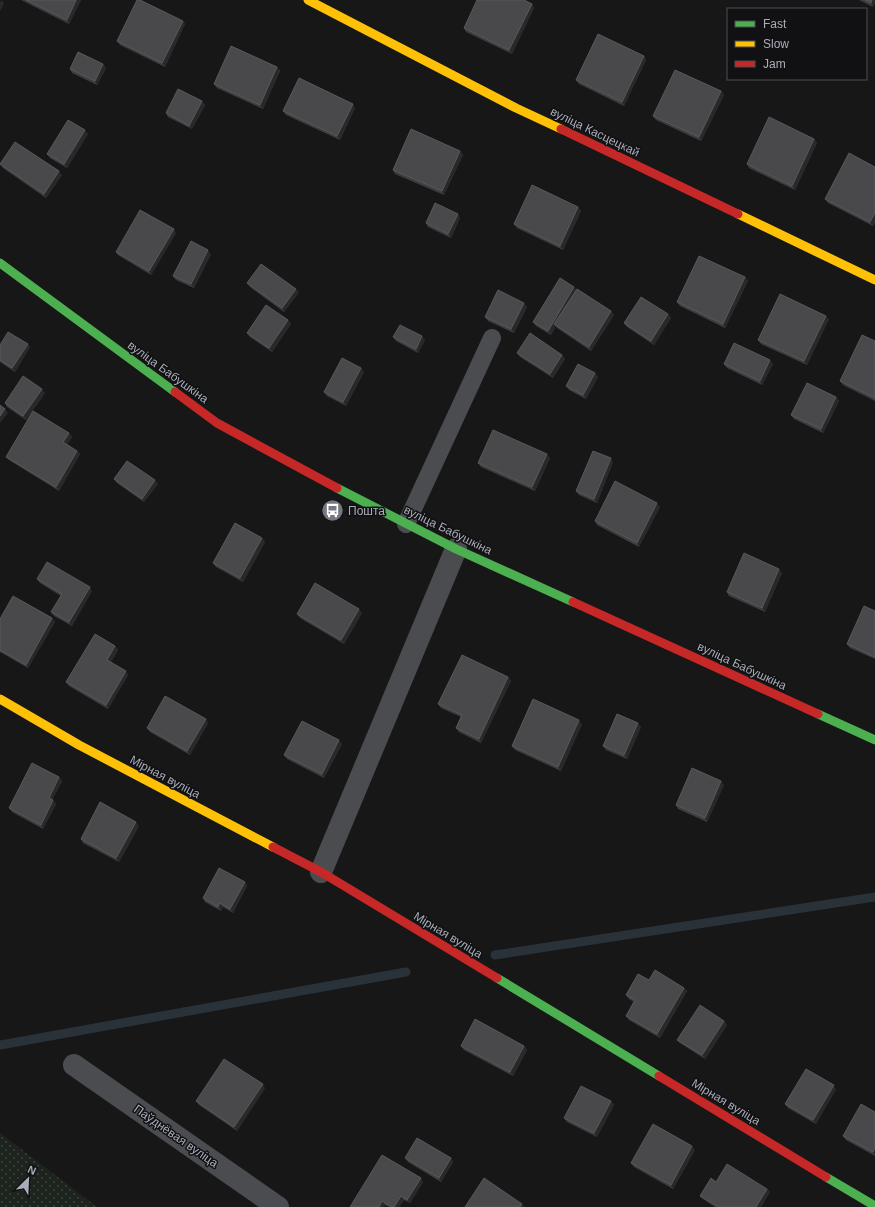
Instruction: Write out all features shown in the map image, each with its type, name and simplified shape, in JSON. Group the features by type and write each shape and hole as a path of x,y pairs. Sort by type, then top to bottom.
{"street":[{"name":"вуліца Касцецкай","path":"308,0 516,108 875,280"},
{"name":"вуліца Бабушкіна","path":"0,263 217,422 317,478 456,549 875,740"},
{"path":"321,872 456,549"},
{"name":"Мірная вуліца","path":"0,700 79,745 321,872 875,1206"},
{"name":"Паўднёвая вуліца","path":"74,1065 278,1207"}],"lane":[{"path":"406,524 492,338"}],"shaded area":[{"path":"0,1133 97,1207 0,1207"}],"building":[{"path":"26,0 76,0 67,20"},
{"path":"137,0 140,0 183,21 162,63 117,41"},
{"path":"477,0 524,0 532,4 509,50 464,28"},
{"path":"865,0 872,0 871,3"},
{"path":"598,34 644,56 622,102 576,80"},
{"path":"231,46 277,67 260,105 214,84"},
{"path":"78,52 103,64 95,81 70,69"},
{"path":"675,70 721,91 699,137 653,116"},
{"path":"299,78 353,104 337,136 283,111"},
{"path":"178,89 202,101 189,126 166,113"},
{"path":"769,117 814,139 792,186 747,164"},
{"path":"68,120 85,130 64,164 47,154"},
{"path":"411,129 460,151 442,191 393,170"},
{"path":"15,142 59,171 44,194 0,164"},
{"path":"849,153 875,167 875,213 870,222 825,199"},
{"path":"532,185 578,207 560,246 514,224"},
{"path":"435,203 458,214 448,234 426,223"},
{"path":"140,210 174,229 149,271 116,252"},
{"path":"191,241 208,250 191,284 173,276"},
{"path":"699,256 745,277 723,324 677,302"},
{"path":"261,264 296,289 282,308 247,283"},
{"path":"560,278 574,287 548,331 533,322"},
{"path":"577,289 611,311 589,347 554,324"},
{"path":"498,290 524,303 511,329 485,317"},
{"path":"780,294 826,316 804,361 758,340"},
{"path":"641,297 668,314 651,341 624,323"},
{"path":"266,305 288,320 269,348 247,333"},
{"path":"400,325 422,336 416,349 393,337"},
{"path":"8,332 28,344 12,368 0,360 0,345"},
{"path":"530,333 562,355 550,374 517,353"},
{"path":"862,335 875,341 875,398 840,381"},
{"path":"734,343 770,360 760,381 724,364"},
{"path":"342,358 361,368 343,402 324,392"},
{"path":"578,364 595,373 583,395 566,386"},
{"path":"23,376 42,389 23,416 5,403"},
{"path":"807,383 836,397 821,429 791,415"},
{"path":"0,405 5,409 0,416"},
{"path":"33,411 69,433 63,442 77,451 56,487 6,457"},
{"path":"493,430 547,454 532,487 478,463"},
{"path":"593,451 611,458 594,499 576,491"},
{"path":"127,461 155,480 142,499 114,479"},
{"path":"615,481 657,503 637,543 595,521"},
{"path":"235,523 262,538 240,578 213,563"},
{"path":"744,553 779,569 762,608 727,592"},
{"path":"47,562 90,587 69,622 51,612 62,594 37,579"},
{"path":"315,583 359,609 341,640 297,614"},
{"path":"13,596 52,618 26,665 0,650 0,619"},
{"path":"864,606 875,611 875,657 847,644"},
{"path":"95,634 115,646 107,660 126,671 106,705 66,682"},
{"path":"462,655 508,677 479,739 456,728 462,715 438,704"},
{"path":"165,696 206,719 187,751 147,728"},
{"path":"533,699 579,720 558,767 512,746"},
{"path":"617,714 638,723 624,755 603,746"},
{"path":"302,721 339,740 322,774 284,755"},
{"path":"32,763 59,777 49,798 53,800 41,825 9,808"},
{"path":"692,768 721,781 705,818 676,805"},
{"path":"100,802 136,822 116,858 81,839"},
{"path":"219,868 245,882 230,909 220,903 218,907 203,898"},
{"path":"655,970 684,988 657,1034 626,1016 635,1000 626,995 638,974 649,980"},
{"path":"700,1005 724,1021 702,1055 677,1040"},
{"path":"475,1019 524,1046 510,1072 461,1046"},
{"path":"224,1059 263,1084 234,1127 196,1101"},
{"path":"806,1069 834,1085 813,1120 785,1104"},
{"path":"581,1086 611,1101 594,1133 564,1118"},
{"path":"861,1104 875,1112 875,1148 873,1152 843,1136"},
{"path":"653,1124 692,1146 671,1185 631,1163"},
{"path":"417,1138 451,1158 439,1178 405,1158"},
{"path":"382,1155 421,1178 407,1200 401,1196 394,1207 382,1201 379,1207 350,1207"},
{"path":"727,1164 767,1189 756,1207 719,1207 700,1196 711,1178 716,1182"},
{"path":"484,1178 522,1204 520,1207 465,1207"}],"waterway":[{"path":"495,955 875,897"},
{"path":"0,1045 406,972"}],"traffic: fast":[{"path":"0,263 175,392"},
{"path":"337,488 456,549 573,602"},
{"path":"818,714 875,740"},
{"path":"497,978 659,1076"},
{"path":"826,1177 875,1206"}],"traffic: slow":[{"path":"308,0 516,108 561,129"},
{"path":"738,214 875,280"},
{"path":"0,699 79,745 273,847"}],"traffic: jam":[{"path":"561,129 738,214"},
{"path":"175,392 217,423 337,488"},
{"path":"573,602 818,714"},
{"path":"273,847 321,872 497,978"},
{"path":"659,1076 826,1177"}],"place":[{"name":"Пошта","path":"332,511"}]}
